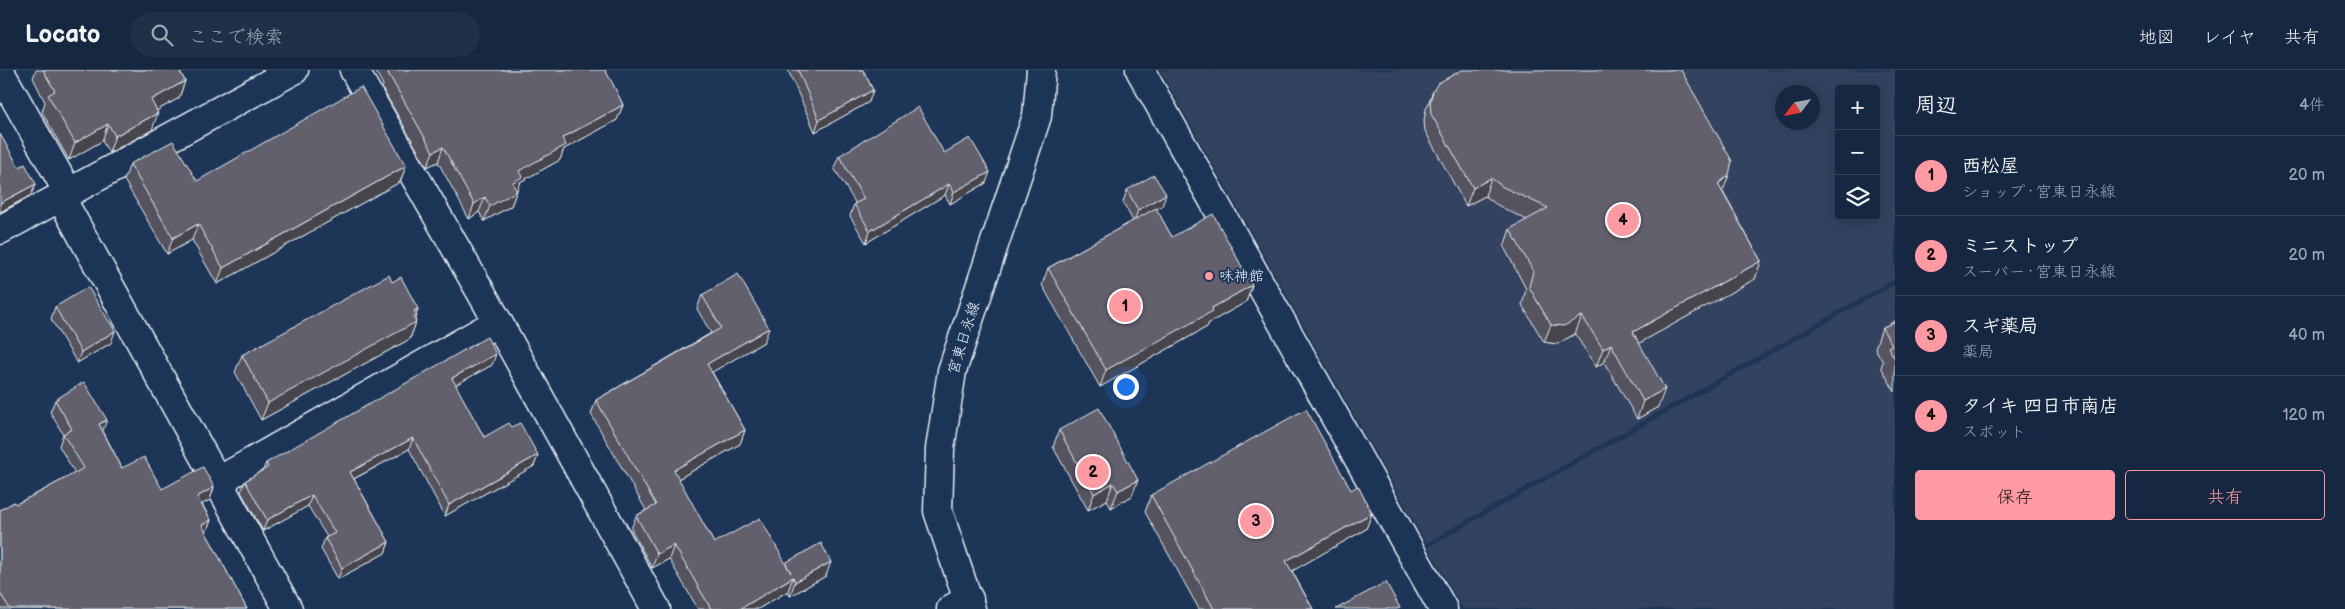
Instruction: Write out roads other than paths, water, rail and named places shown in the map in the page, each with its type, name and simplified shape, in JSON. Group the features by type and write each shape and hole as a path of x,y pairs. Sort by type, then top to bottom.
{"street":[{"path":"0,230 294,70"},
{"path":"354,70 498,322 656,609"},
{"name":"宮東日永線","path":"964,606 938,511 940,449 952,370 1037,116 1041,70"},
{"path":"1140,70 1442,609"},
{"path":"0,72 221,488 288,609"},
{"path":"221,488 228,475 498,322"}],"place":[{"name":"タイキ 四日市南店","path":"1623,220"},
{"name":"味神館","path":"1209,276"},
{"name":"西松屋","path":"1125,306"},
{"name":"ミニストップ","path":"1093,472"},
{"name":"スギ薬局","path":"1256,521"}]}
